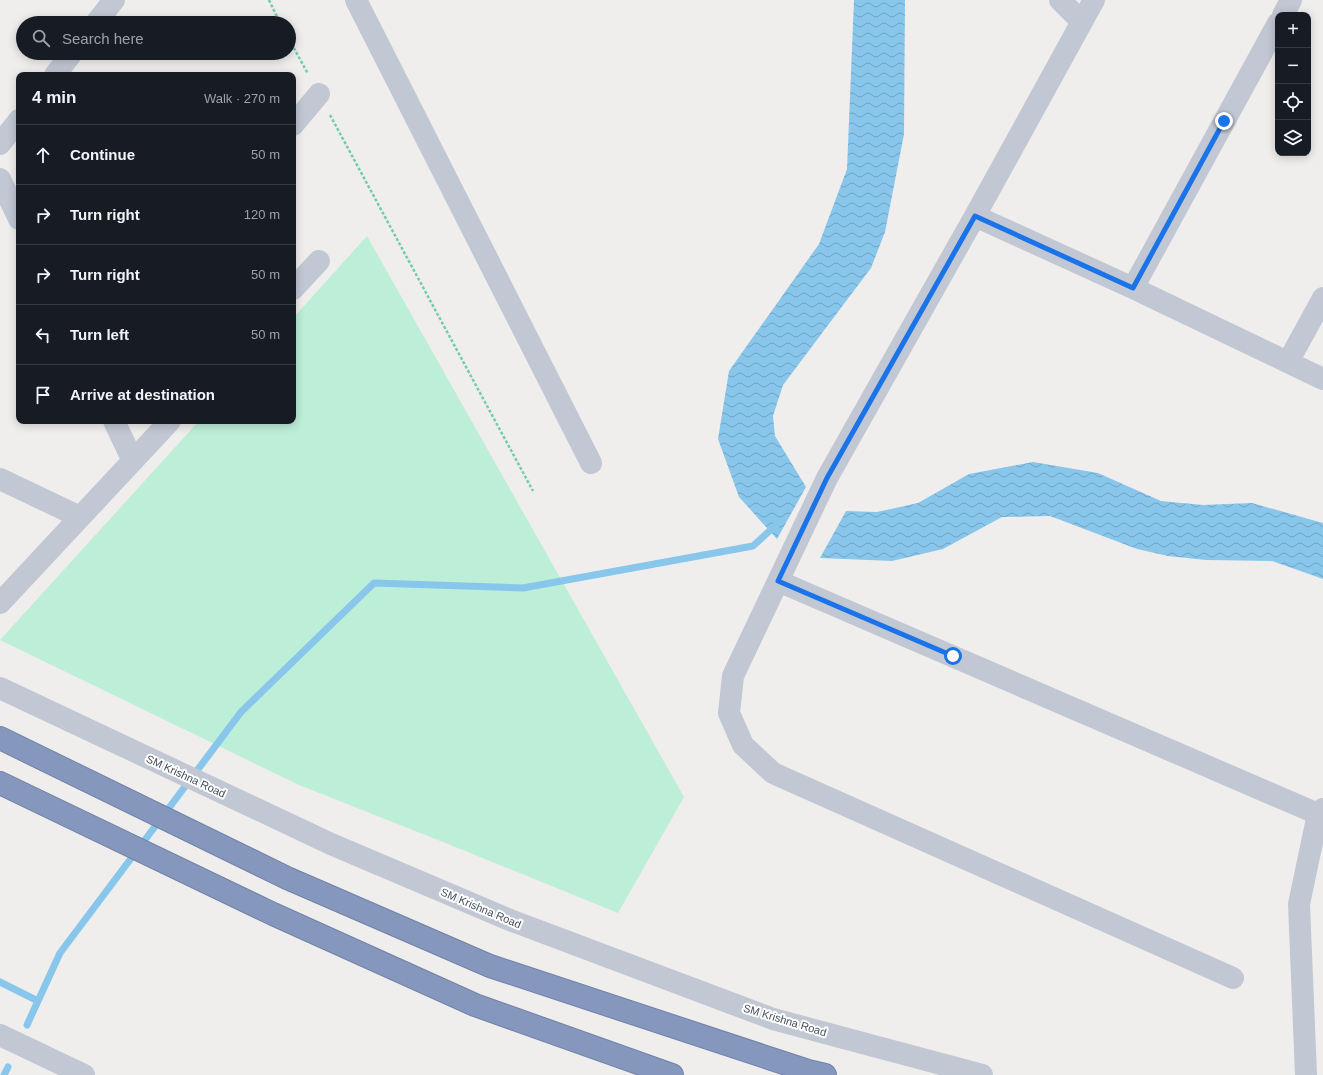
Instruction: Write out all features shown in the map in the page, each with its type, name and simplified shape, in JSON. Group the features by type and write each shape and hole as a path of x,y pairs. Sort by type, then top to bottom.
{"highway":[{"path":"0,738 287,878 490,966 808,1071 825,1075"},
{"path":"0,783 273,914 475,1005 672,1075"}],"street":[{"path":"101,16 114,0"},
{"path":"356,0 591,463"},
{"path":"1060,0 1082,22"},
{"path":"1094,0 975,216 827,478 733,676 729,713 743,745 773,773 1233,978"},
{"path":"1285,12 1291,0"},
{"path":"1133,288 1275,28"},
{"path":"57,72 67,60"},
{"path":"296,121 319,94"},
{"path":"0,144 16,124"},
{"path":"0,179 16,213"},
{"path":"975,216 1133,288 1323,379"},
{"path":"296,286 319,260"},
{"path":"1288,362 1323,298"},
{"path":"115,424 133,461"},
{"path":"0,603 167,424"},
{"path":"0,478 80,517"},
{"path":"778,581 1321,812 1299,904 1306,1075"},
{"name":"SM Krishna Road","path":"1,689 331,844 510,920 773,1019 982,1075"},
{"path":"0,1034 84,1075"}],"path":[{"path":"269,0 277,16"},
{"path":"296,52 533,491"}],"green space":[{"path":"367,236 684,797 618,913 299,785 0,640 196,424 296,424 296,315"}],"water":[{"path":"854,0 905,0 904,134 885,232 871,268 783,385 773,416 775,436 806,487 777,539 739,497 718,439 729,371 819,244 847,169"},
{"path":"1033,462 1098,473 1161,501 1203,505 1252,503 1323,523 1323,579 1272,561 1206,560 1168,556 1137,549 1050,516 1002,517 943,549 892,561 820,558 846,511 877,512 918,503 969,474"}],"waterway":[{"path":"27,1025 60,953 241,712 374,583 523,588 753,546 776,525"},
{"path":"0,982 38,1001"},
{"path":"4,1075 8,1067"}],"route":[{"path":"953,656 778,581 827,478 975,216 1133,288 1224,121"}]}
